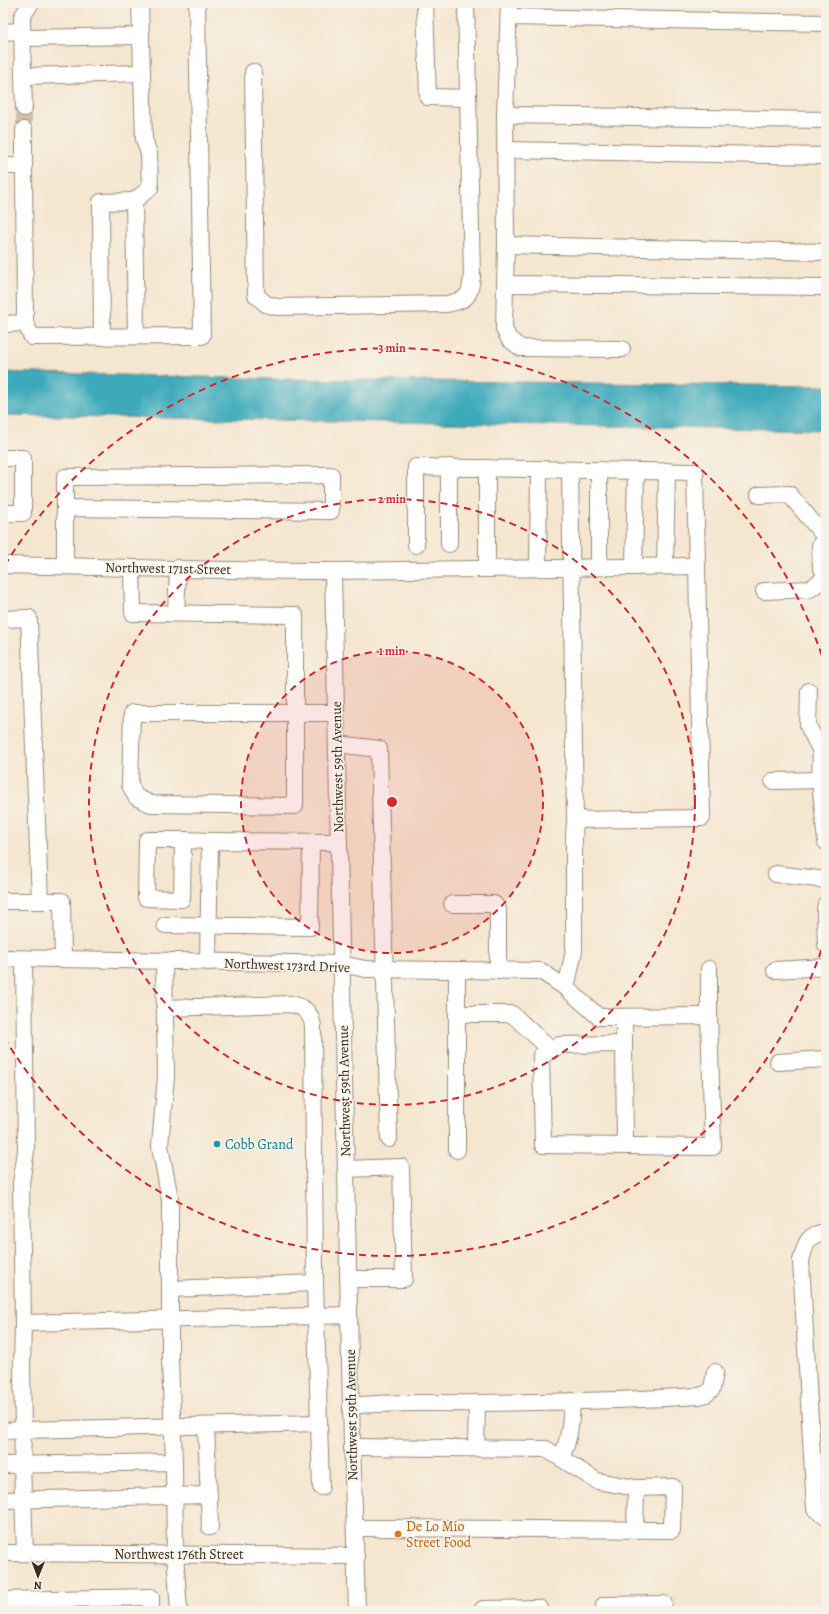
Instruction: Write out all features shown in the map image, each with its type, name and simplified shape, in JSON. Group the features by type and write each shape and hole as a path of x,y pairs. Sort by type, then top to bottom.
{"street":[{"path":"24,108 22,17 31,3"},
{"path":"102,337 101,202 134,201 150,188 149,154 144,139 140,3"},
{"path":"24,130 25,323 32,337 202,336 197,3"},
{"path":"425,3 428,97 468,98"},
{"path":"253,72 256,295 266,304 277,306 447,304 462,301 471,290 472,277 466,3"},
{"path":"622,349 521,348 509,339 504,329 506,245 506,115 509,10 826,23"},
{"path":"3,32 23,35 141,36"},
{"path":"23,76 142,74"},
{"path":"506,115 826,120"},
{"path":"506,150 826,156"},
{"path":"3,166 24,166"},
{"path":"134,201 136,336"},
{"path":"506,245 826,252"},
{"path":"505,284 826,288"},
{"path":"3,324 25,323"},
{"path":"3,458 23,458 23,513 3,513"},
{"path":"416,545 416,467 695,472 702,818 575,820"},
{"path":"449,468 449,544"},
{"path":"487,468 487,569"},
{"path":"538,568 539,469"},
{"path":"566,988 574,950 575,820 570,470"},
{"path":"599,470 599,567"},
{"path":"634,567 636,471"},
{"path":"665,566 667,471"},
{"path":"65,508 331,511 331,475 64,476 65,566"},
{"path":"759,495 789,494 826,538 820,545 821,567 826,574"},
{"name":"Northwest 171st Street","path":"3,565 333,571 697,566"},
{"path":"132,568 133,613 295,615 295,714 295,806 151,804 136,797 130,785 132,713 295,714 336,713"},
{"path":"176,613 178,568"},
{"name":"Northwest 59th Avenue","path":"333,571 348,1279 357,1611"},
{"path":"764,591 810,589 826,578"},
{"path":"3,618 29,618 40,901"},
{"path":"809,691 808,726 824,750 820,780 826,842"},
{"path":"337,744 379,749 386,969 389,1139"},
{"path":"772,781 820,780"},
{"path":"183,840 339,842"},
{"path":"208,962 210,841"},
{"path":"165,925 310,927 311,842"},
{"path":"776,874 826,880"},
{"path":"3,901 62,900 63,959"},
{"path":"452,904 494,904 498,909 498,971"},
{"path":"826,904 826,944"},
{"name":"Northwest 173rd Drive","path":"3,958 342,964 365,969 542,971 566,988 599,1017 708,1016"},
{"path":"24,958 26,1151 21,1183 23,1323 22,1465 25,1553"},
{"path":"164,961 166,1076 160,1146 170,1199 170,1360 174,1462 175,1554 179,1611"},
{"path":"776,970 826,967"},
{"path":"624,1044 560,1045 541,1056 543,1145 713,1147 708,1016 709,969"},
{"path":"457,970 457,1150"},
{"path":"165,1008 290,1004 304,1008 309,1013 313,1026 315,1283 321,1487"},
{"path":"457,1014 512,1014 551,1050"},
{"path":"624,1016 625,1146"},
{"path":"778,1062 826,1059"},
{"path":"346,1169 401,1167 404,1279 348,1279"},
{"path":"821,1233 807,1241 802,1261 821,1512"},
{"path":"171,1289 315,1283"},
{"path":"23,1323 349,1315"},
{"path":"351,1406 382,1403 572,1401 699,1396 706,1394 712,1389 715,1372"},
{"path":"568,1462 566,1446 570,1428 572,1401"},
{"path":"476,1403 476,1448"},
{"path":"3,1431 319,1423"},
{"path":"206,1426 210,1527"},
{"path":"352,1447 546,1449 597,1481 636,1488 673,1487 672,1530 355,1528"},
{"path":"3,1465 174,1462"},
{"path":"635,1529 636,1488"},
{"path":"3,1500 209,1495"},
{"name":"Northwest 176th Street","path":"3,1553 356,1556"},
{"path":"3,1600 150,1597 151,1611"},
{"path":"604,1605 633,1608 664,1604"},
{"path":"483,1609 509,1610 539,1608"}],"water":[{"path":"3,372 276,379 826,386 826,430 3,415"}],"tunnel":[{"path":"24,108 24,130"}],"place":[{"name":"Cobb Grand","path":"217,1144"},
{"name":"De Lo Mío Street Food","path":"398,1534"}]}
